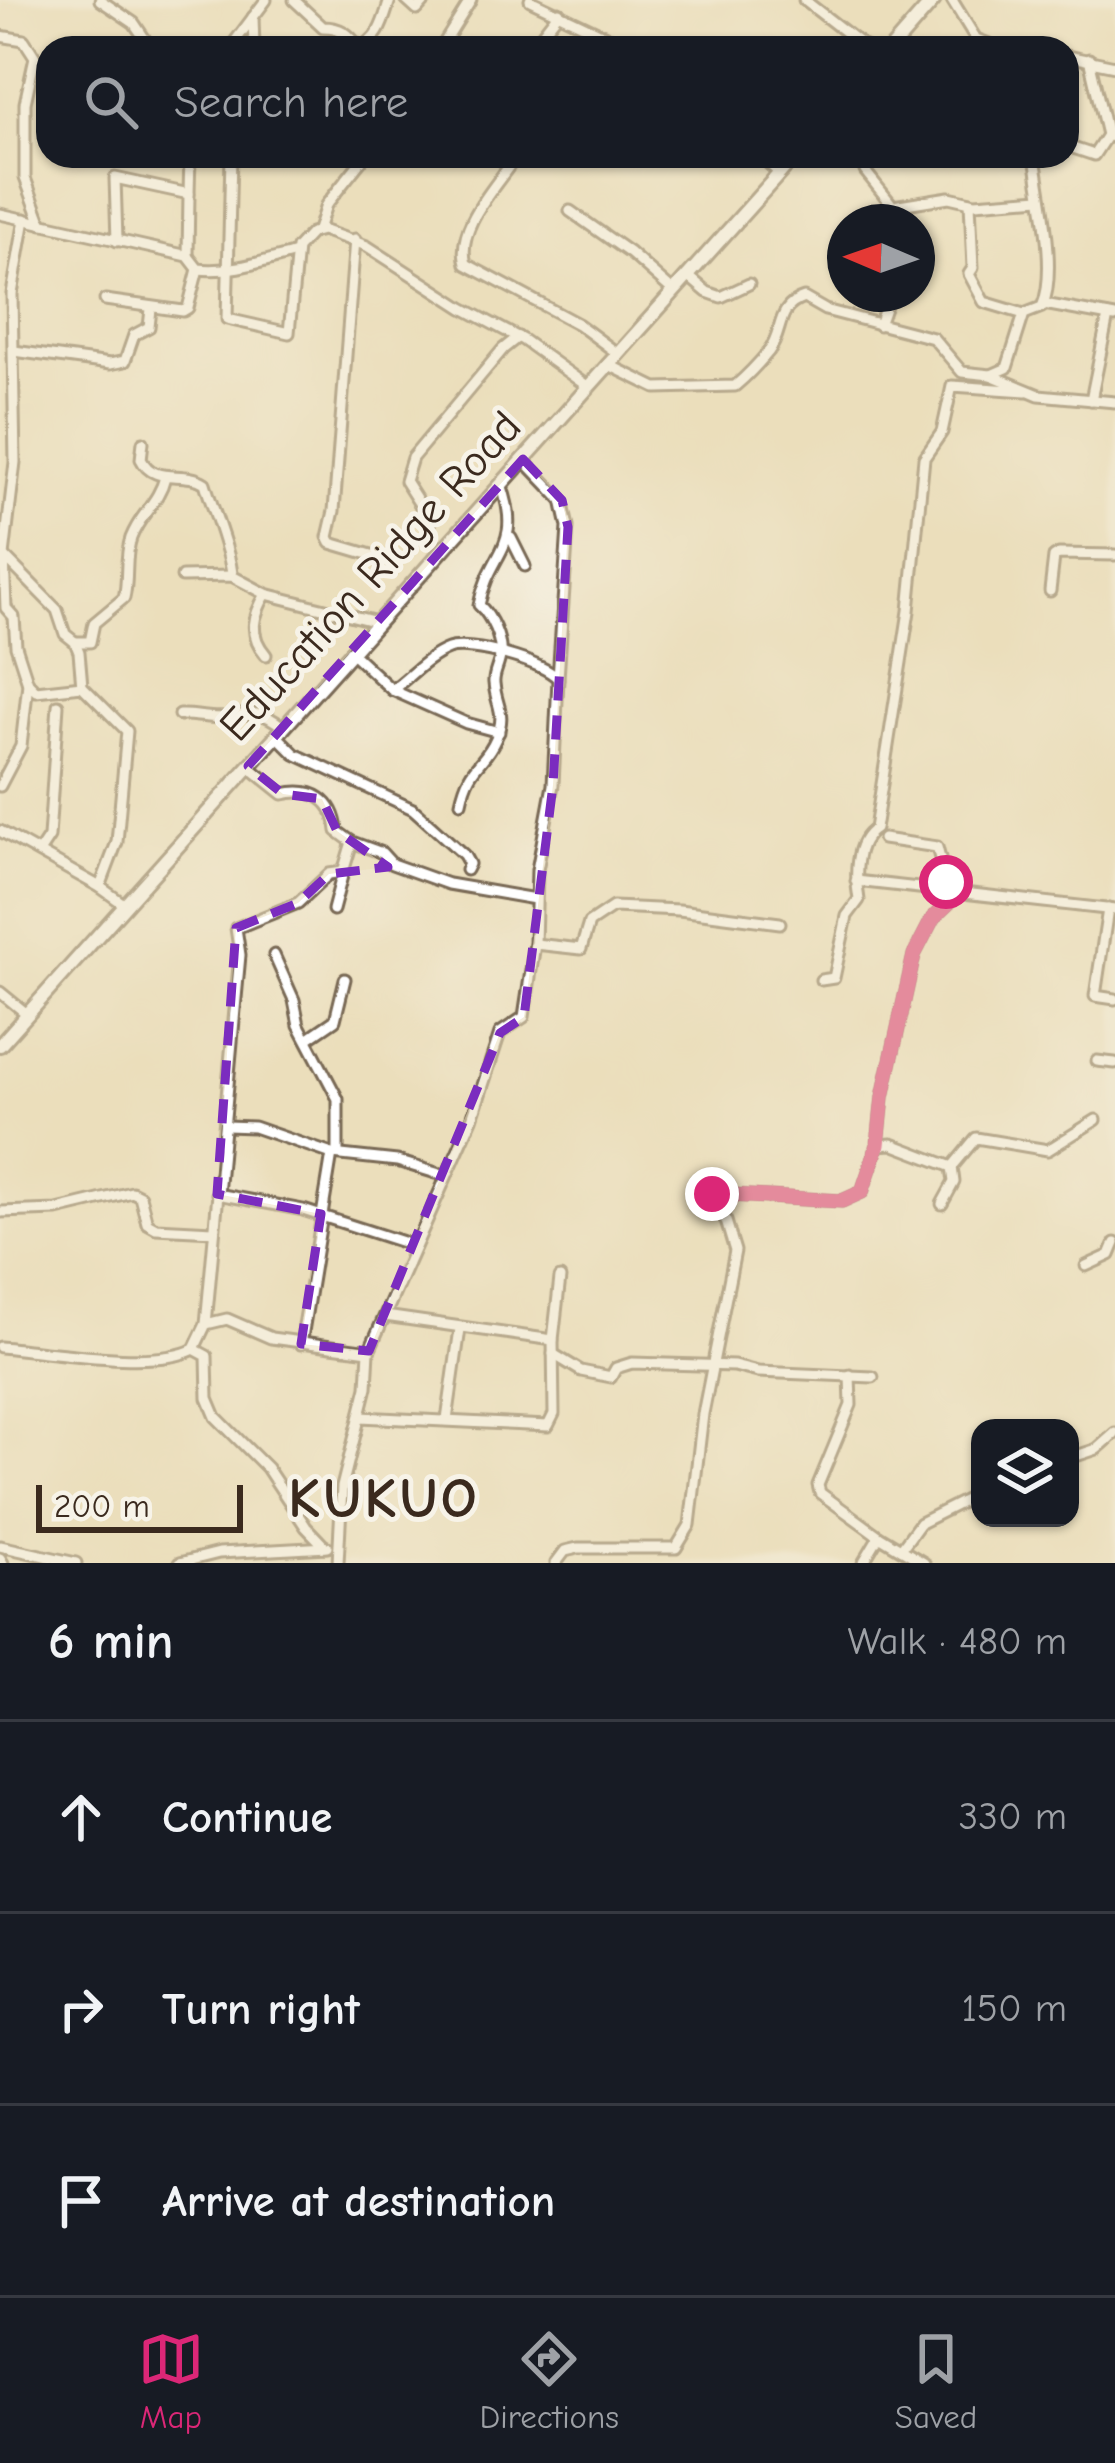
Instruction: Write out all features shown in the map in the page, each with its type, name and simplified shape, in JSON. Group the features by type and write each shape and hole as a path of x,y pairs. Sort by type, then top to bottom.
{"main road":[{"path":"902,36 934,0"},
{"name":"Education Ridge Road","path":"0,1046 784,168"}],"street":[{"path":"100,0 134,23 143,36"},
{"path":"239,36 266,0"},
{"path":"294,0 323,27 335,27 350,36"},
{"path":"376,36 390,0"},
{"path":"406,0 417,10 426,0"},
{"path":"448,36 471,0"},
{"path":"530,0 608,36"},
{"path":"804,0 850,36"},
{"path":"952,0 974,36"},
{"path":"246,2 255,15 254,36"},
{"path":"540,36 559,12"},
{"path":"0,36 24,40 35,57 26,103 25,178 42,224"},
{"path":"1079,57 1115,66"},
{"path":"1079,150 1094,155 1111,136 1089,58"},
{"path":"105,300 151,309 188,308 197,269 188,256 190,168"},
{"path":"231,168 227,319 289,333 296,253 302,240 318,230 326,206 356,168"},
{"path":"508,168 470,224 464,244 466,264 578,324 617,352"},
{"path":"773,168 779,173"},
{"path":"865,168 891,204"},
{"path":"1037,168 1046,253 1044,304"},
{"path":"117,241 116,178 189,194"},
{"path":"905,204 949,197 970,202 1042,199"},
{"path":"970,202 971,278 985,302 1024,314 1044,304 1111,317 1091,400"},
{"path":"570,211 673,291"},
{"path":"0,214 188,256"},
{"path":"0,786 21,746 28,683 16,646 14,617 6,608 4,556 14,462 12,294 25,219"},
{"path":"318,230 356,239 587,386"},
{"path":"356,239 328,537 331,543 392,561"},
{"path":"197,269 230,271 296,253"},
{"path":"688,274 707,292 721,297 749,284"},
{"path":"607,364 656,388 735,386 772,347 780,318 796,300 810,299 825,310 933,338 957,369 991,375 1026,391"},
{"path":"14,351 125,362 134,335 149,327 151,309"},
{"path":"879,325 884,312"},
{"path":"991,375 1007,368 1024,314"},
{"path":"431,522 405,481 412,458 518,338"},
{"path":"821,980 834,978 847,916 859,900 856,881 862,841 875,829 909,611 924,458 942,432 952,386 1115,402"},
{"path":"143,442 142,466 165,477 193,476 206,483 232,562 232,576"},
{"path":"330,1547 360,1417 369,1351 472,1119 500,1033 524,1017 535,944 535,898 553,785 568,526 562,500 523,459"},
{"path":"4,556 57,610 65,634 75,642 90,643 94,623 124,598 131,539 161,493 165,477"},
{"path":"501,484 511,538 525,566"},
{"path":"461,802 469,774 499,732 503,709 493,680 501,655 495,629 479,600 511,538"},
{"path":"1050,591 1054,557 1059,554 1115,555"},
{"path":"182,578 232,576 266,594 377,622"},
{"path":"266,594 253,623 254,638 266,655"},
{"path":"75,642 82,686 127,730 117,842 100,886"},
{"path":"392,690 447,649 458,647 546,668 558,680"},
{"path":"350,651 392,690 466,723 499,732"},
{"path":"28,683 36,691 82,686"},
{"path":"39,852 49,838 58,705"},
{"path":"179,715 226,718 247,712 270,716 296,754 413,808 464,855 469,864 466,871"},
{"path":"248,766 283,794 309,792 322,799 335,814 337,831 382,853 392,864 448,884 535,898"},
{"path":"0,831 100,886 125,905"},
{"path":"883,838 937,848 946,882 959,893"},
{"path":"333,910 352,842"},
{"path":"0,1347 146,1358 177,1357 194,1349 206,1324 226,1126 240,955 236,928 298,902 329,874 343,872"},
{"path":"856,881 1112,910 1095,996 1115,999"},
{"path":"712,1194 852,1200 865,1186 878,1145 914,955 933,918 959,893"},
{"path":"535,944 580,950 590,922 613,907 780,923"},
{"path":"274,955 307,1039 338,1099 335,1154 320,1216 301,1344"},
{"path":"307,1039 335,1020 345,979"},
{"path":"0,992 27,1014"},
{"path":"1097,1060 1115,1063"},
{"path":"942,1204 954,1182 952,1167 976,1138 1048,1150 1096,1120"},
{"path":"226,1126 276,1133 335,1154 397,1161 446,1176"},
{"path":"879,1129 892,1144"},
{"path":"878,1145 892,1144 952,1167"},
{"path":"556,1563 565,1551 578,1548 676,1548 690,1525 703,1414 735,1251 734,1237 700,1180"},
{"path":"0,1212 57,1210 132,1192 140,1196 147,1222 156,1228 213,1231"},
{"path":"217,1194 320,1216 416,1246"},
{"path":"1086,1266 1110,1256 1115,1244"},
{"path":"360,1417 548,1426 554,1414 553,1340 560,1278"},
{"path":"385,1316 553,1340"},
{"path":"206,1324 226,1319 271,1338 369,1351"},
{"path":"447,1420 460,1329"},
{"path":"194,1349 207,1356 208,1398 216,1417 267,1468 306,1527 330,1547 338,1563"},
{"path":"553,1354 598,1377 611,1377 616,1368 632,1363 873,1377"},
{"path":"850,1376 851,1405 818,1485 820,1493 924,1563"},
{"path":"1079,1455 1096,1449 1115,1433"},
{"path":"901,1550 920,1523 971,1498"},
{"path":"863,1563 879,1537"},
{"path":"0,1546 76,1563"},
{"path":"179,1563 219,1553 330,1547"},
{"path":"635,1547 635,1563"}],"highlighted area":[{"path":"523,459 562,500 568,527 553,785 524,1017 500,1033 369,1351 301,1344 321,1214 217,1194 236,928 298,903 329,874 388,867 337,831 322,799 283,794 248,766"}],"district":[{"name":"KUKUO","path":"384,1498"}],"route":[{"path":"712,1194 842,1201 862,1192 874,1166 883,1097 914,955 921,934 959,893 946,882"}]}
